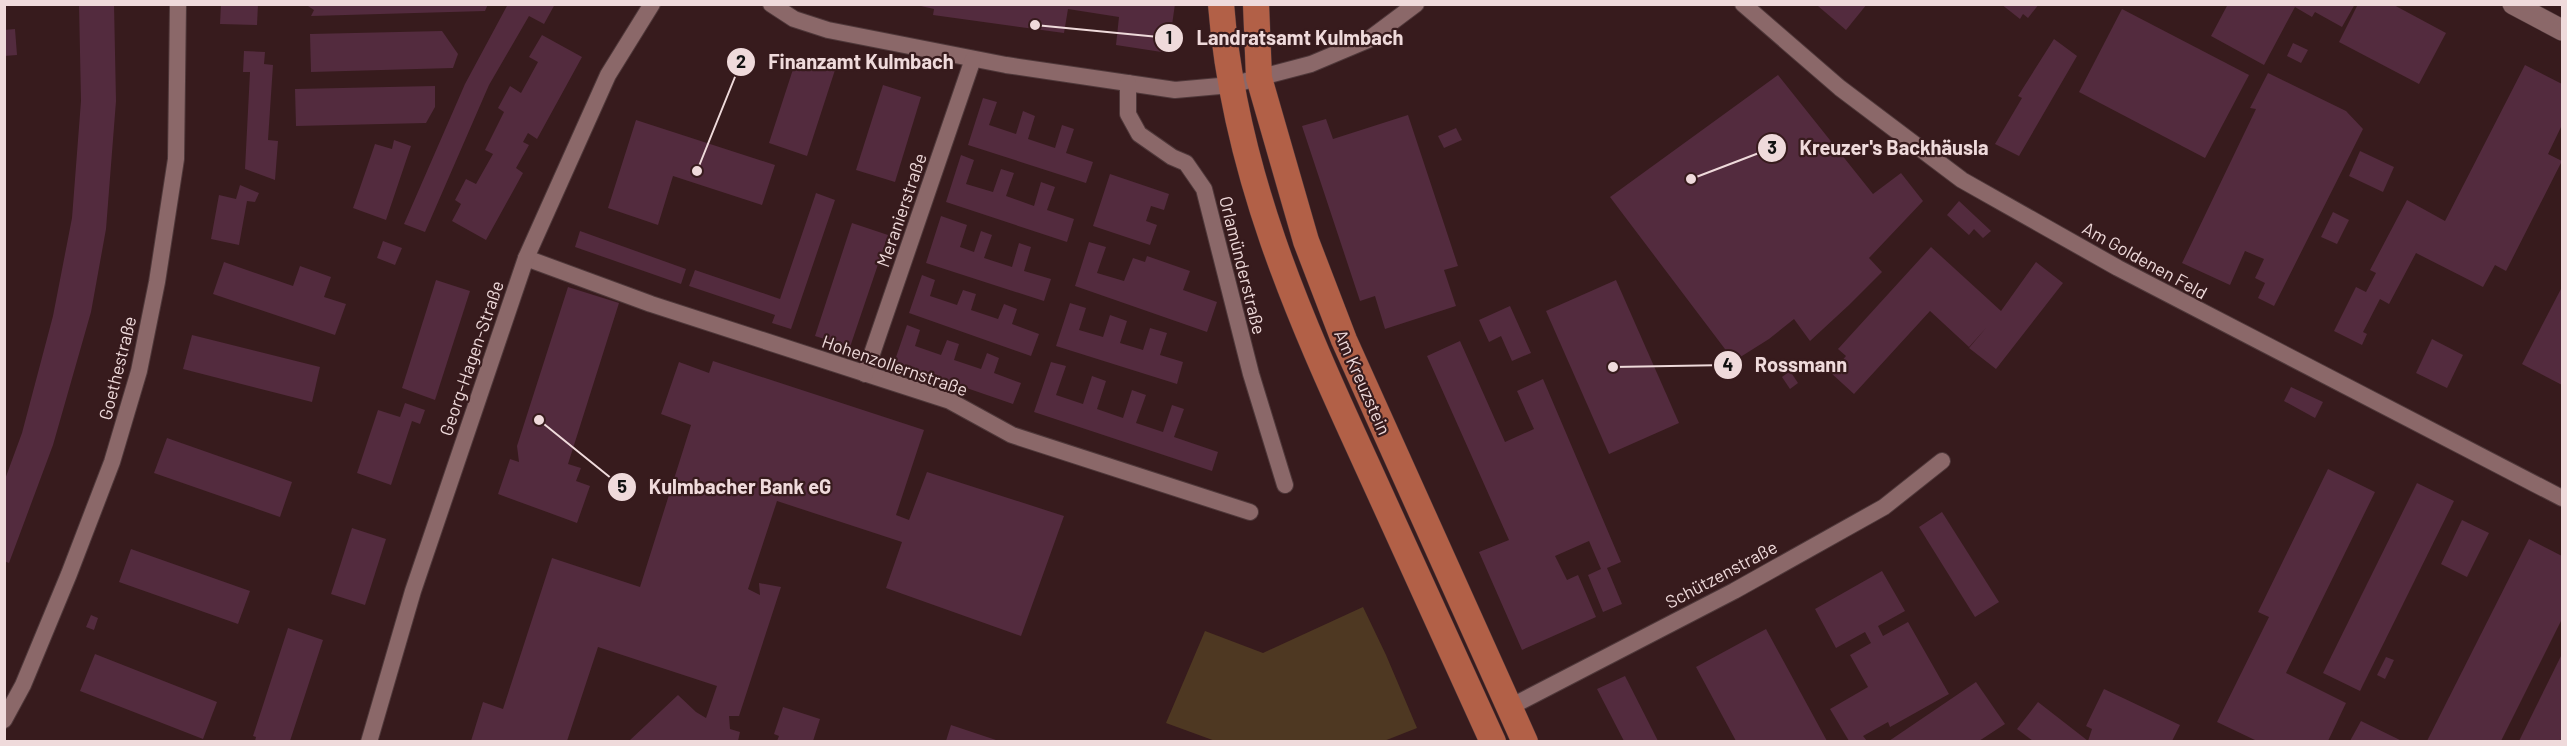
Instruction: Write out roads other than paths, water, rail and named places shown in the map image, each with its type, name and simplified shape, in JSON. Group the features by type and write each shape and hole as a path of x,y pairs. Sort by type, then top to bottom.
{"main road":[{"name":"Am Kreuzstein","path":"1221,4 1231,85 1247,160 1280,262 1345,417 1493,741"},
{"name":"Am Kreuzstein","path":"1256,4 1259,78 1306,242 1344,340 1526,741"}],"street":[{"name":"Goethestraße","path":"4,720 23,685 112,462 139,371 157,282 176,159 178,4"},
{"name":"Georg-Hagen-Straße","path":"369,741 413,591 526,258 608,75 652,4"},
{"path":"771,4 794,18 828,30 973,59 1175,90 1231,85 1311,64 1368,40 1416,4"},
{"name":"Am Goldenen Feld","path":"1743,4 1840,88 1962,180 2118,268 2562,498"},
{"path":"2512,4 2562,30"},
{"name":"Meranierstraße","path":"865,374 973,59"},
{"name":"Orlamünderstraße","path":"1128,83 1128,114 1139,134 1172,157 1186,163 1204,189 1251,374 1285,485"},
{"name":"Hohenzollernstraße","path":"526,258 651,304 950,401 1012,435 1250,512"},
{"name":"Schützenstraße","path":"1509,707 1734,591 1884,507 1942,461"}],"place":[{"name":"Landratsamt Kulmbach","path":"1035,25"},
{"name":"Finanzamt Kulmbach","path":"697,171"},
{"name":"Kreuzer's Backhäusla","path":"1691,179"},
{"name":"Rossmann","path":"1613,367"},
{"name":"Kulmbacher Bank eG","path":"539,420"}]}
